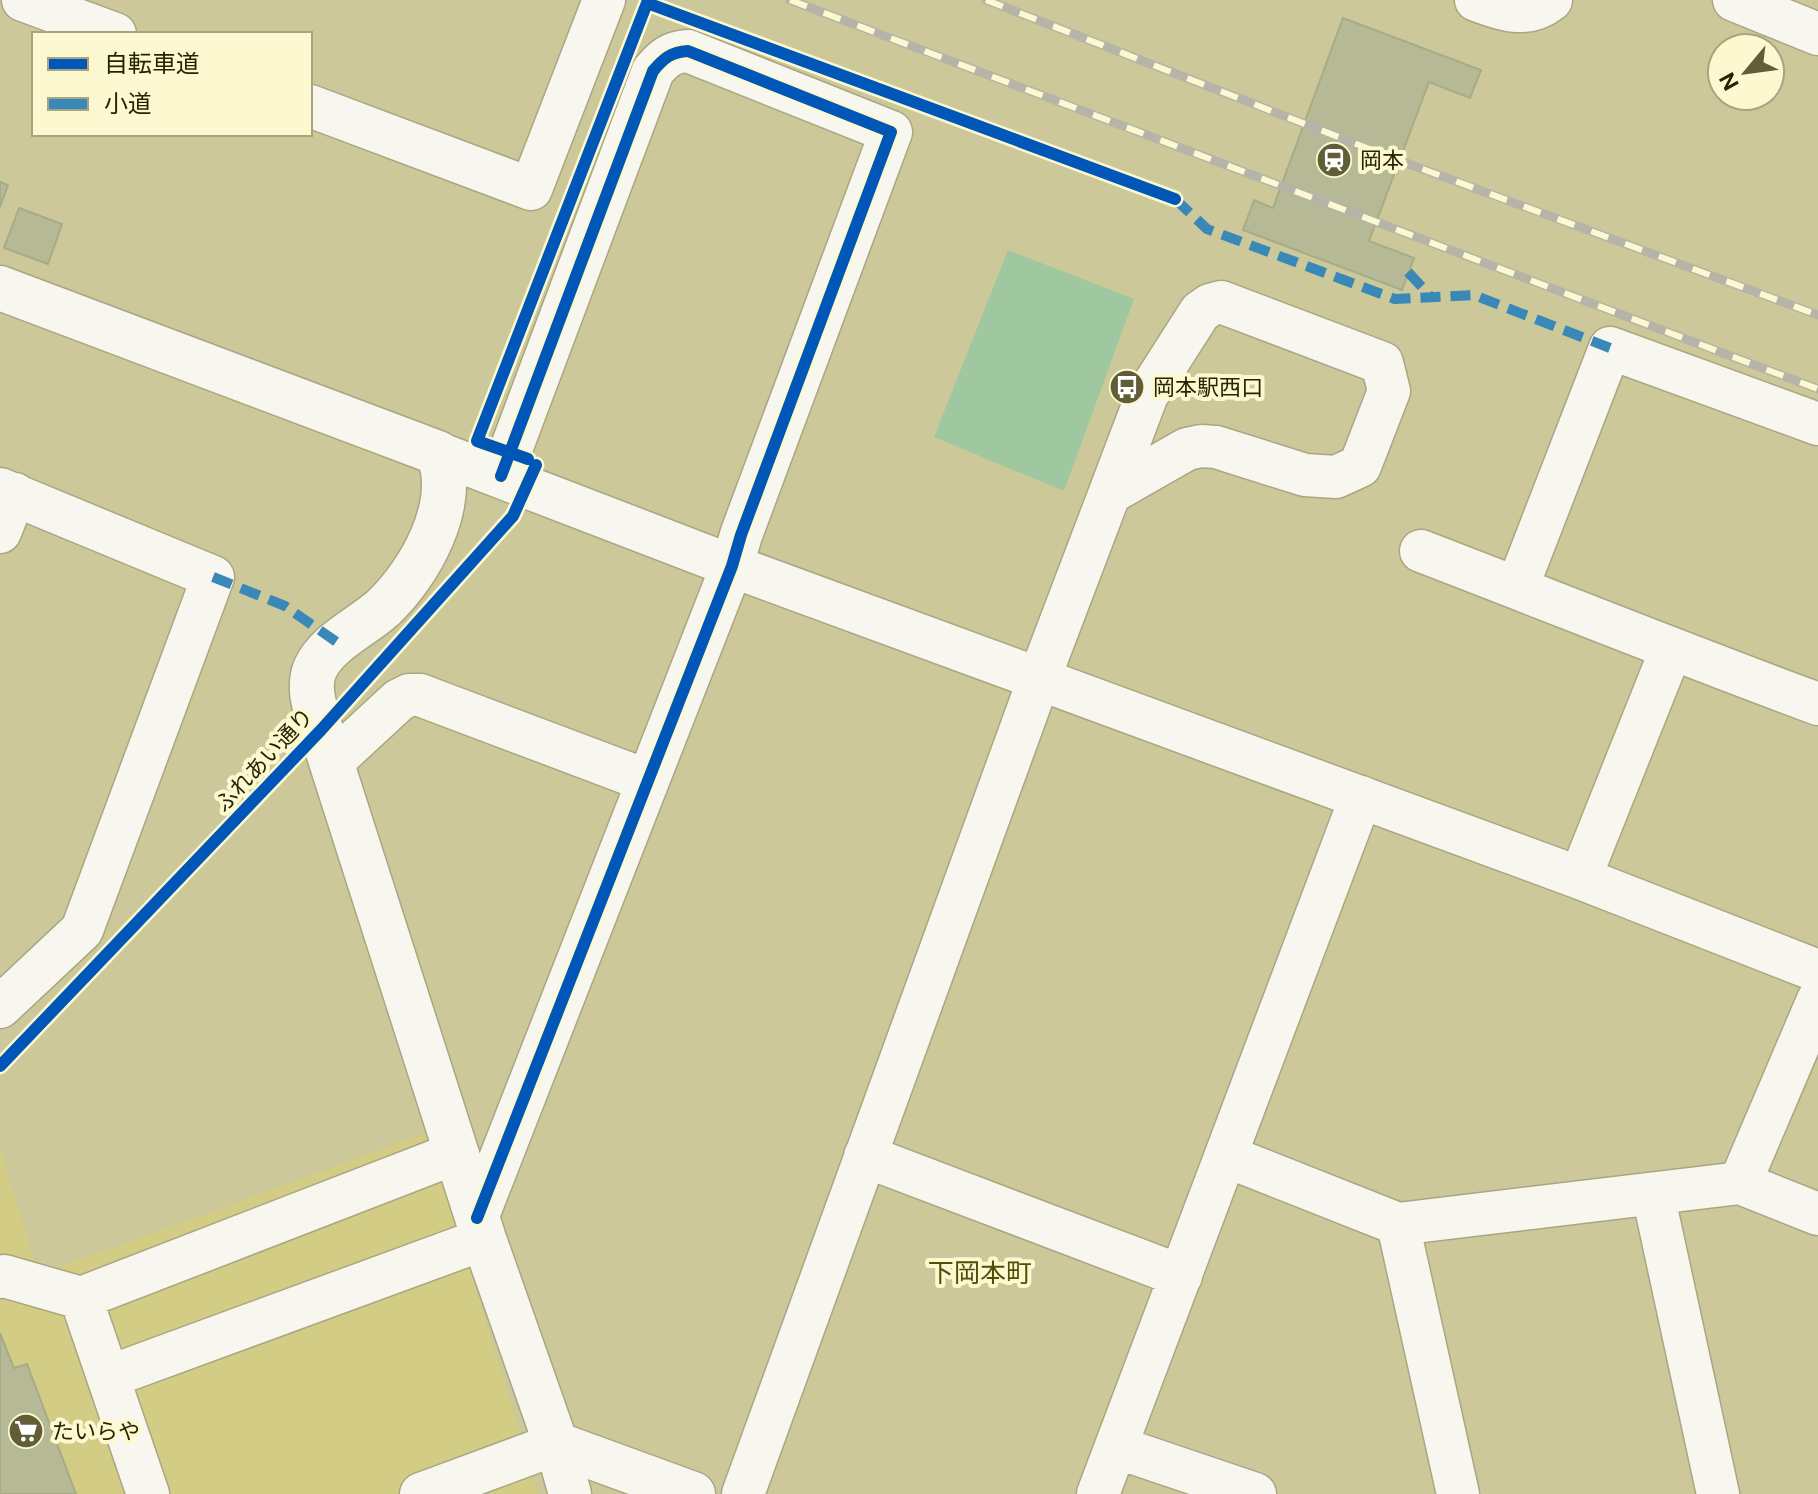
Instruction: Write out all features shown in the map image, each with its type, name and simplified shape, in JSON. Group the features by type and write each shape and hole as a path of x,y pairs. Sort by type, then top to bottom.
{"main road":[{"path":"0,288 438,453 444,468 442,503 434,531 420,560 385,606 326,654 315,670 312,688 331,763 480,1228 556,1444 693,1494"}],"street":[{"path":"23,0 110,32"},
{"path":"312,107 531,189 604,0"},
{"path":"1476,0 1513,12 1538,10 1551,0"},
{"path":"1734,0 1818,34"},
{"path":"108,1377 480,1228 732,566 891,132 688,51 674,52 662,60 653,71 501,476"},
{"path":"743,1494 1039,679 1147,395 1200,312 1221,302 1382,363 1389,391 1360,466 1336,477 1305,475 1216,447 1201,446 1187,449 1110,493"},
{"path":"1517,588 1610,348 1818,424"},
{"path":"438,453 732,566 1580,878 1818,971"},
{"path":"0,1007 82,930 213,577 5,505"},
{"path":"1421,551 1597,618 1671,650 1818,704"},
{"path":"1580,878 1671,650"},
{"path":"331,763 399,700 409,695 420,695 648,781"},
{"path":"1098,1494 1361,797"},
{"path":"1740,1183 1818,1000"},
{"path":"1,1273 81,1298 456,1153"},
{"path":"865,1156 1181,1276"},
{"path":"1226,1156 1398,1224 1740,1183 1818,1214"},
{"path":"1653,1194 1718,1494"},
{"path":"1398,1224 1458,1494"},
{"path":"81,1298 148,1494"},
{"path":"421,1494 556,1444 570,1494"},
{"path":"1116,1447 1255,1494"}],"shaded area":[{"path":"429,1132 538,1494 0,1494 0,1147 38,1275"}],"green space":[{"path":"1008,250 1134,299 1064,491 934,437"}],"building":[{"path":"1343,18 1481,70 1470,98 1429,82 1369,241 1414,258 1402,290 1243,230 1254,200 1273,208"},
{"path":"0,182 8,185 0,207"},
{"path":"19,208 62,224 48,264 4,248"},
{"name":"たいらや","path":"0,1333 14,1368 27,1364 76,1494 0,1494"}],"railway":[{"path":"790,0 1818,389"},
{"path":"986,0 1390,157 1818,315"}],"marked path":[{"path":"1175,199 1207,229 1395,299 1474,295 1610,348"},
{"path":"1408,272 1431,297"},
{"path":"213,577 285,606 338,643"}],"cycle path":[{"path":"528,459 477,441 647,3 1175,199"},
{"path":"477,1218 732,566 891,132 688,51 664,59 653,71 501,476"},
{"name":"ふれあい通り","path":"0,1066 321,730 513,516 536,465"}],"place":[{"name":"岡本","path":"1334,160"},
{"name":"岡本駅西口","path":"1127,387"},
{"name":"たいらや","path":"26,1431"}],"district":[{"name":"下岡本町","path":"980,1273"}]}
